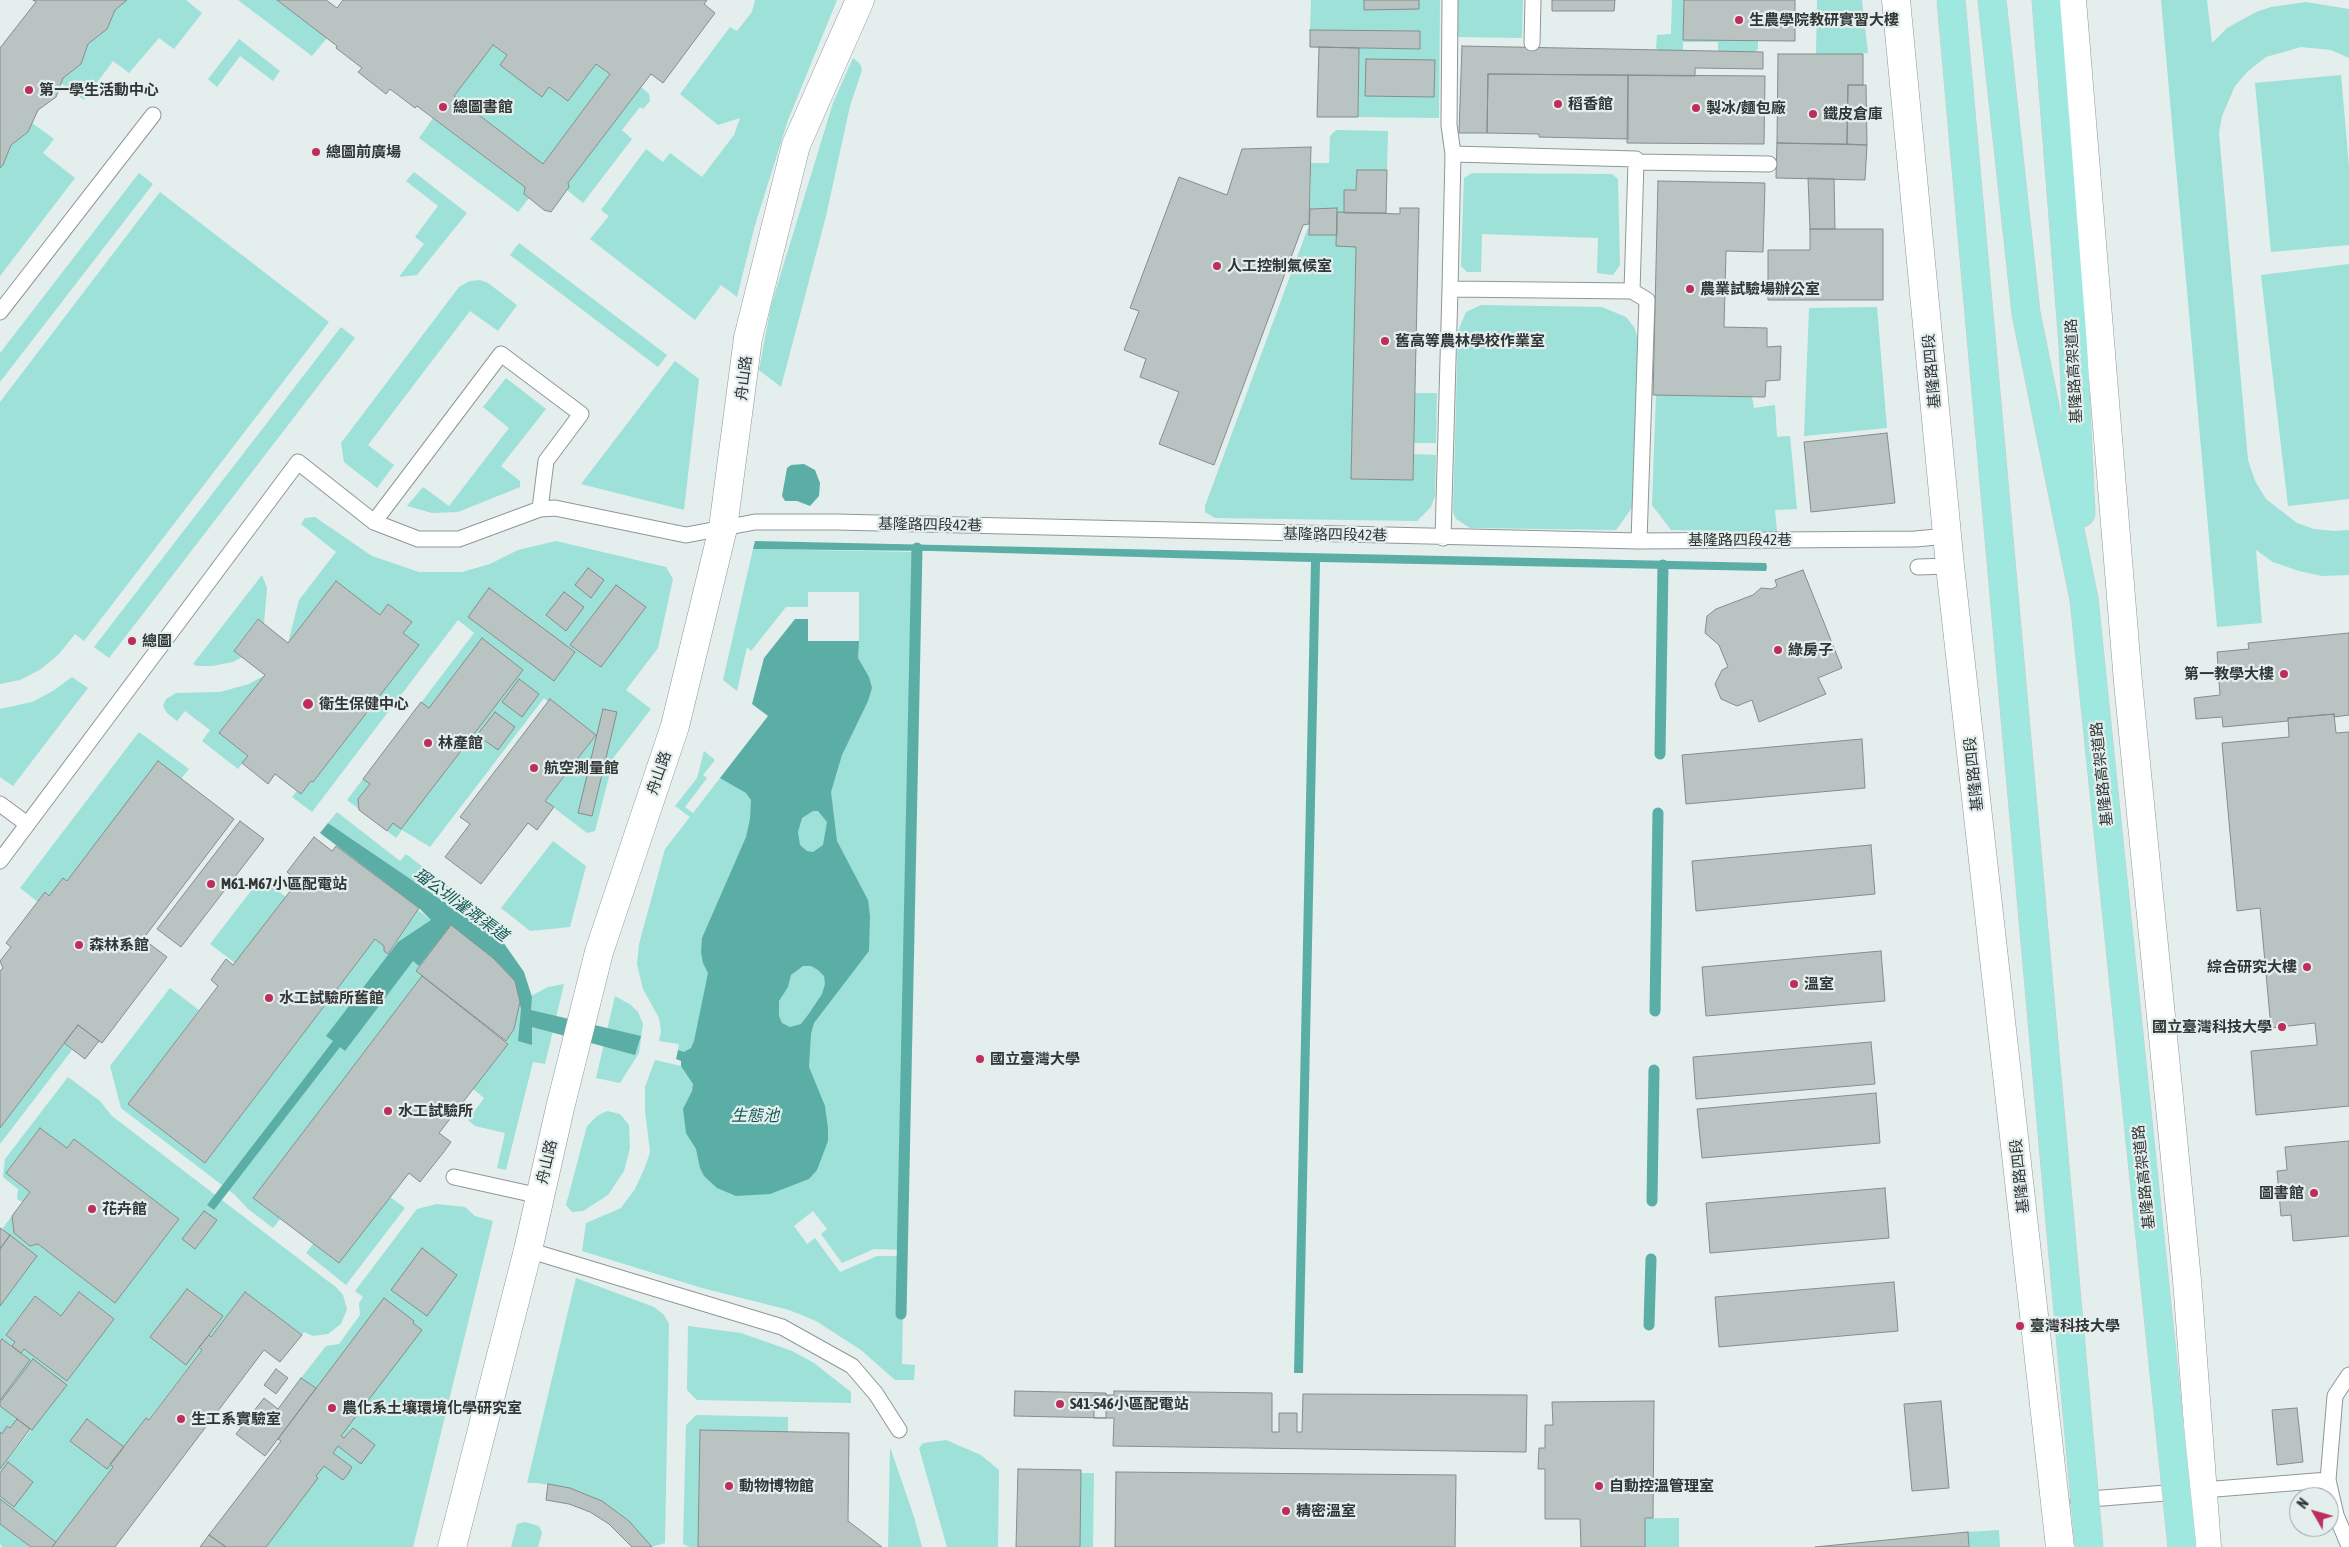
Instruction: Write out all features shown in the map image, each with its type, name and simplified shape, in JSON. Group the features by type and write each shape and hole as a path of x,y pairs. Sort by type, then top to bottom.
{"highway":[{"path":"1951,0 2089,1547"},
{"path":"1992,0 2026,313 2084,599"},
{"name":"基隆路高架道路","path":"2046,0 2073,345 2084,599 2182,1547"}],"main road":[{"name":"舟山路","path":"452,1547 528,1250 560,1108 599,952 675,726 723,528 748,338 796,145 860,0"},
{"name":"基隆路四段","path":"1896,0 1950,566 2060,1547"},
{"path":"2072,0 2128,682 2187,1280 2207,1547"}],"lane":[{"path":"1443,538 1453,154 1449,125 1450,0"},
{"path":"1532,43 1533,0"},
{"path":"0,312 153,115"},
{"path":"1453,154 1636,159 1636,162 1769,164"},
{"path":"1632,291 1636,162"},
{"path":"1450,289 1632,291 1647,300 1639,541"},
{"path":"0,861 298,462 374,522 418,540 459,539 540,509 546,461 581,414 502,354 374,522"},
{"name":"基隆路四段42巷","path":"540,509 555,508 686,535 755,522 836,522 1443,538 1639,541 1872,540 1948,536"},
{"path":"1918,567 1950,566"},
{"path":"0,804 27,824"},
{"path":"454,1177 540,1196"},
{"path":"528,1250 782,1328 852,1366 876,1394 900,1430"},
{"path":"2349,1375 2335,1396 2328,1480 2336,1515 2349,1546"},
{"path":"2056,1502 2328,1480"}],"shaded area":[{"path":"127,0 186,0 202,13 174,49 159,38 129,73 113,61 84,100 61,83 63,78 81,64 88,44 107,29 115,10"},
{"path":"238,0 277,0 327,38 312,56"},
{"path":"755,0 837,0 788,120 755,225 737,297 721,285 695,320 590,239 609,216 601,210 646,149 663,162 670,153 702,177 734,135 740,118 718,125 680,94 730,27 737,31 752,12"},
{"path":"1311,0 1440,0 1439,118 1358,117 1359,48 1420,49 1420,31 1310,30"},
{"path":"1458,0 1523,0 1522,38 1457,37"},
{"path":"1672,0 1684,0 1683,40 1758,41 1758,49 1752,55 1718,55 1718,42 1683,42 1683,54 1662,54 1656,48 1657,35 1671,34"},
{"path":"1817,0 1862,0 1868,53 1821,58 1816,53"},
{"path":"2161,0 2207,0 2212,43 2227,28 2256,12 2271,7 2306,2 2349,9 2349,58 2331,50 2301,47 2266,57 2248,71 2235,86 2222,116 2219,133 2248,460 2255,481 2266,499 2297,523 2314,529 2349,530 2349,575 2322,576 2299,571 2273,562 2256,550 2262,623 2217,627"},
{"path":"239,39 280,71 273,81 240,56 217,87 208,79"},
{"path":"493,45 507,55 500,65 549,87 568,101 596,64 610,74 543,164 454,96"},
{"path":"853,58 860,64 862,70 850,106 826,216 781,387 759,370 771,306 833,103"},
{"path":"2341,75 2349,166 2349,245 2271,252 2255,83"},
{"path":"641,87 649,94 650,101 643,109 640,107 622,130 632,139 583,203 567,190 568,183"},
{"path":"433,118 525,187 524,194 529,198 518,212 419,138"},
{"path":"32,123 54,139 43,153 75,178 0,276 0,168 11,145 28,132"},
{"path":"1336,130 1388,131 1387,170 1357,170 1356,190 1344,190 1344,213 1337,212 1337,208 1310,209 1311,163 1329,163 1330,136"},
{"path":"414,172 467,213 417,275 399,277 424,244 415,237 438,206 406,181"},
{"path":"139,173 153,184 0,382 0,353"},
{"path":"1472,173 1612,174 1618,179 1620,265 1613,275 1597,273 1598,238 1482,234 1481,272 1467,272 1461,266 1464,178"},
{"path":"160,192 329,322 84,641 75,634 59,654 41,669 20,680 0,684 0,402"},
{"path":"1309,225 1310,235 1337,235 1337,246 1356,247 1351,479 1413,480 1414,454 1436,455 1435,496 1431,507 1417,521 1215,518 1205,512 1205,506"},
{"path":"519,243 667,355 658,367 510,255"},
{"path":"2349,264 2349,499 2288,506 2261,275"},
{"path":"480,280 488,283 517,305 498,331 470,311 368,445 394,465 377,488 344,462 341,443 459,287 470,281"},
{"path":"1481,305 1602,307 1626,317 1634,327 1638,339 1634,505 1616,530 1470,528 1456,519 1453,512 1458,331 1466,312"},
{"path":"1877,307 1887,428 1804,436 1809,308"},
{"path":"341,327 355,338 109,658 94,647"},
{"path":"675,361 699,379 684,510 581,484"},
{"path":"506,378 546,409 501,466 520,481 520,487 458,512 432,513 407,506 423,487 449,506 509,428 483,407"},
{"path":"1415,393 1437,393 1436,443 1414,443"},
{"path":"1656,395 1752,397 1754,408 1775,405 1777,437 1790,436 1797,509 1775,510 1777,532 1671,530 1652,505"},
{"path":"315,517 372,556 419,572 462,572 490,564 518,550 556,541 666,567 673,579 658,648 626,690 651,709 614,757 595,831 587,833 545,801 596,735 550,700 548,702 544,698 430,847 402,830 396,838 347,800 474,633 458,620 312,812 292,797 297,791 301,794 311,781 313,782 419,645 403,633 412,622 388,604 380,615 336,581 288,643 299,600 336,552 301,524 305,518"},
{"path":"753,549 919,552 904,1250 874,1249 842,1263 821,1234 827,1229 813,1211 794,1226 807,1244 815,1238 840,1272 877,1256 904,1256 902,1364 915,1365 914,1380 895,1380 861,1350 816,1321 789,1310 702,1288 582,1251 586,1223 621,1208 635,1189 645,1167 650,1152 645,1110 645,1087 655,1060 681,1066 684,1053 678,1050 679,1044 659,1041 661,1031 659,1018 643,989 637,964 639,944 665,849 690,817 675,806 697,778 704,751 715,760 703,775 707,778 685,807 693,813 720,778 859,641 859,592 808,592 808,607 786,607 751,651 747,647 737,691 723,680"},
{"path":"262,575 267,588 264,624 257,619 234,651 242,657 233,662 212,666 197,666 193,664"},
{"path":"265,675 219,733 248,756 238,769 202,741 210,730 185,711 177,721 167,713 163,706 166,699 176,693 220,692 249,684"},
{"path":"72,677 88,688 13,786 0,777 0,709 32,702 53,691"},
{"path":"139,732 189,769 181,779 67,881 63,878 49,896 45,893 38,902 20,888"},
{"path":"337,812 400,861 406,854 483,913 475,922 357,844 328,823"},
{"path":"553,841 586,866 570,927 530,931 501,908"},
{"path":"261,878 286,897 235,963 210,944"},
{"path":"418,910 431,920 442,937 416,971 422,976 253,1198 280,1219 273,1228 248,1209 235,1195 121,1108 110,1066 170,988 199,1010 128,1104 205,1163 375,939 384,946 384,951 389,954"},
{"path":"564,984 545,1064 533,1062 506,1170 497,1168 505,1133 475,1126 468,1120 484,1098 473,1089 508,1043 506,1041 514,1029 520,1002 548,987"},
{"path":"615,996 631,1005 638,1012 643,1024 639,1053 620,1083 596,1078"},
{"path":"64,1043 72,1050 0,1144 0,1128"},
{"path":"68,1077 100,1101 112,1116 337,1288 343,1295 347,1309 341,1324 328,1334 313,1336 304,1332 302,1335 245,1292 56,1542 0,1499 0,1469 67,1385 0,1402 0,1400 30,1360 21,1353 24,1349 67,1381 114,1319 79,1292 61,1316 35,1296 6,1335 15,1342 12,1346 2,1339 0,1342 0,1306 37,1256 2,1229 12,1216 14,1233 30,1246 38,1244 115,1303 179,1219 74,1139 67,1148 40,1128 6,1173 30,1192 22,1202 17,1199 18,1189 3,1177 5,1159"},
{"path":"607,1111 620,1114 629,1125 630,1148 624,1171 608,1195 583,1211 572,1212 566,1205 587,1126 597,1116"},
{"path":"390,1197 405,1208 346,1285 306,1253 313,1244 339,1263"},
{"path":"437,1204 465,1207 475,1216 493,1221 413,1547 200,1547 281,1441 278,1439 315,1388 301,1378 326,1346 339,1344 360,1315 359,1303 363,1297 355,1291 417,1209"},
{"path":"576,1278 654,1307 664,1315 669,1324 665,1543 651,1547 629,1521 602,1501 570,1488 527,1483"},
{"path":"688,1326 741,1333 792,1351 814,1363 851,1392 851,1403 697,1400 687,1390"},
{"path":"0,1406 17,1419 10,1428 7,1426 2,1434 0,1432"},
{"path":"696,1415 788,1417 788,1432 700,1430 698,1547 690,1547 683,1544 686,1425"},
{"path":"946,1440 981,1455 999,1470 998,1547 947,1547 919,1448 923,1443"},
{"path":"890,1447 914,1517 922,1547 888,1547"},
{"path":"1081,1473 1094,1473 1093,1547 1080,1547"},
{"path":"1679,1518 1679,1547 1581,1547 1580,1519"},
{"path":"525,1522 539,1526 542,1533 538,1547 511,1547 517,1524"},
{"path":"0,1524 31,1547 3,1547 0,1544"},
{"path":"1999,1530 2000,1547 1969,1547 1968,1532"}],"water":[{"path":"804,464 815,470 820,483 819,496 810,506 797,501 785,501 782,496 787,468 791,465"},
{"path":"755,541 1766,563 1767,567 1766,571 1320,562 1303,1373 1294,1373 1311,562 932,551 753,549"},
{"name":"生態池","path":"795,619 808,619 808,641 859,641 858,658 869,677 872,688 868,701 842,755 831,792 837,841 868,900 870,916 869,951 814,1023 811,1034 809,1067 825,1106 828,1128 828,1141 817,1170 809,1179 770,1194 736,1196 717,1188 704,1176 700,1168 696,1149 686,1133 683,1109 692,1091 693,1084 681,1066 681,1061 676,1059 678,1050 684,1052 691,1048 694,1041 708,973 703,963 701,952 702,938 746,837 750,819 751,800 746,793 720,778 768,716 752,704 764,658","holes":["813,811 818,811 827,822 823,845 813,852 807,851 800,845 798,832 802,818","803,966 811,966 818,970 824,976 825,984 822,994 801,1024 790,1027 782,1023 779,1016 779,1001 788,987 791,975"]},
{"path":"328,823 503,942 524,972 532,997 531,1010 641,1036 635,1055 532,1027 532,1045 518,1041 521,1009 515,981 493,958 451,925 419,966 413,961 345,1051 340,1047 214,1210 207,1205 333,1041 326,1036 398,942 431,920 419,908 320,833"}],"building":[{"name":"第一學生活動中心","path":"33,0 127,0 115,10 107,29 88,44 81,64 63,78 56,97 38,110 28,132 11,145 0,168 0,48 36,2"},
{"name":"總圖書館","path":"277,0 326,0 337,8 343,0 707,0 704,4 715,13 663,83 651,74 568,183 569,187 551,212 544,210 524,194 525,187 417,106 415,108 390,89 386,94 358,72 362,68 336,48 337,46","holes":["493,45 507,55 500,65 542,97 549,87 568,101 596,64 610,74 543,164 454,96"]},
{"path":"1364,0 1419,0 1419,9 1364,10"},
{"path":"1552,0 1615,0 1614,11 1552,11"},
{"name":"生農學院教研實習大樓","path":"1684,0 1795,0 1795,41 1683,40"},
{"path":"1310,30 1420,31 1420,49 1310,47"},
{"path":"1462,46 1763,52 1763,69 1695,68 1695,76 1488,74 1487,133 1459,133"},
{"path":"1319,47 1359,48 1358,117 1317,117"},
{"name":"鐵皮倉庫","path":"1778,54 1863,54 1863,85 1848,85 1847,144 1777,143"},
{"path":"1366,59 1435,60 1434,97 1365,96"},
{"name":"稻香館","path":"1488,74 1628,75 1628,139 1539,137 1539,134 1487,133"},
{"name":"製冰/麵包廠","path":"1628,75 1765,76 1764,144 1627,143"},
{"path":"1848,85 1866,85 1867,145 1847,144"},
{"path":"1777,143 1867,145 1865,180 1776,178"},
{"name":"人工控制氣候室","path":"1311,147 1309,224 1303,225 1214,465 1159,444 1179,392 1140,377 1146,359 1124,350 1139,311 1130,308 1179,177 1227,195 1242,149"},
{"path":"1357,170 1387,170 1386,213 1344,213 1344,190 1356,190"},
{"path":"1808,178 1834,179 1835,229 1810,229"},
{"name":"農業試驗場辦公室","path":"1658,181 1765,183 1763,252 1726,251 1724,327 1767,328 1767,347 1781,346 1780,380 1766,381 1765,397 1653,395"},
{"path":"1337,208 1337,235 1309,235 1310,209"},
{"name":"舊高等農林學校作業室","path":"1400,208 1419,208 1413,480 1351,479 1356,247 1336,246 1337,212 1400,214"},
{"path":"1810,229 1883,229 1883,300 1768,300 1768,250 1810,250"},
{"path":"1887,433 1895,503 1811,512 1804,442"},
{"path":"588,568 604,580 591,598 575,585"},
{"name":"綠房子","path":"1803,570 1842,668 1818,678 1826,694 1759,722 1752,700 1737,706 1721,699 1715,684 1722,670 1728,667 1719,645 1705,633 1707,616 1716,609 1753,595 1761,588 1772,589 1777,586 1775,580"},
{"name":"衛生保健中心","path":"336,581 380,615 388,604 412,622 403,633 419,645 313,782 311,781 301,794 275,774 268,784 242,763 248,756 219,733 265,675 234,651 258,619 288,643"},
{"path":"616,585 646,607 601,667 570,645"},
{"path":"489,588 575,652 554,681 468,617"},
{"path":"564,592 584,607 566,631 546,615"},
{"name":"第一教學大樓","path":"2349,633 2349,715 2334,717 2334,714 2288,718 2288,721 2223,727 2222,717 2196,719 2194,698 2220,695 2217,652 2249,649 2248,643"},
{"name":"林產館","path":"482,638 523,670 401,829 393,823 387,831 359,810 358,799 370,784 363,779 421,702 429,708"},
{"path":"519,679 539,694 522,717 502,702"},
{"name":"航空測量館","path":"550,699 596,735 545,801 554,807 537,830 528,823 481,884 445,857 470,824 460,817"},
{"path":"603,709 617,712 592,816 578,813"},
{"path":"495,712 515,727 498,750 477,735"},
{"name":"綜合研究大樓","path":"2334,714 2336,733 2349,732 2349,1106 2256,1115 2251,1051 2317,1045 2317,1043 2315,1023 2271,1028 2260,908 2237,911 2222,743 2289,737 2288,718"},
{"path":"1862,739 1865,788 1686,804 1682,755"},
{"name":"森林系館","path":"158,761 234,819 143,939 167,957 102,1043 78,1025 0,1128 0,971 3,968 0,961 11,947 6,943 45,892 49,896 63,878 67,881"},
{"name":"M61-M67小區配電站","path":"240,821 264,839 181,947 157,929"},
{"name":"水工試驗所舊館","path":"314,837 332,851 336,846 419,908 388,954 384,951 384,946 375,939 205,1163 128,1104 218,986 211,980 226,959 233,965 298,881 287,872"},
{"path":"1871,845 1875,894 1696,911 1692,861"},
{"path":"451,925 493,958 515,981 520,1002 514,1029 506,1041 416,971"},
{"name":"溫室","path":"1881,951 1885,1001 1706,1016 1702,967"},
{"name":"水工試驗所","path":"422,976 508,1044 439,1133 451,1142 443,1153 420,1182 409,1173 339,1263 253,1198"},
{"path":"78,1025 99,1041 85,1059 64,1043"},
{"path":"1871,1042 1875,1084 1696,1099 1693,1057"},
{"path":"1876,1093 1880,1143 1702,1158 1697,1109"},
{"name":"花卉館","path":"40,1128 67,1148 74,1139 179,1219 115,1303 38,1244 30,1246 14,1233 12,1216 30,1192 6,1173"},
{"name":"圖書館","path":"2349,1141 2349,1236 2293,1241 2291,1215 2281,1216 2277,1171 2287,1170 2285,1147"},
{"path":"1885,1188 1889,1238 1710,1253 1706,1203"},
{"path":"204,1211 217,1220 195,1249 182,1239"},
{"path":"0,1228 10,1235 0,1249"},
{"path":"10,1235 37,1256 0,1306 0,1249"},
{"path":"422,1248 457,1275 427,1316 391,1290"},
{"path":"1894,1282 1898,1331 1719,1347 1715,1297"},
{"path":"187,1289 223,1316 186,1365 150,1337"},
{"path":"79,1292 114,1319 67,1381 24,1349 21,1353 12,1346 15,1342 6,1335 35,1296 61,1316"},
{"name":"生工系實驗室","path":"245,1292 302,1335 280,1362 264,1350 115,1547 52,1547 113,1467 110,1464 146,1418 149,1420 202,1350 199,1347 209,1335 211,1337"},
{"name":"農化系土壤環境化學研究室","path":"384,1298 414,1321 413,1323 422,1330 341,1436 344,1438 353,1428 375,1445 361,1464 338,1446 333,1453 352,1467 348,1474 343,1480 324,1466 316,1476 318,1478 266,1547 226,1547 209,1535 281,1441 278,1439"},
{"path":"2,1339 30,1360 0,1400 0,1342"},
{"path":"33,1359 67,1385 32,1430 0,1406 0,1402"},
{"path":"276,1369 288,1378 276,1394 264,1385"},
{"path":"301,1378 316,1388 265,1456 236,1434 264,1398 278,1409"},
{"name":"S41-S46小區配電站","path":"1015,1391 1106,1393 1106,1418 1014,1416"},
{"path":"1114,1391 1272,1393 1272,1432 1279,1432 1279,1413 1297,1413 1297,1432 1302,1432 1303,1394 1527,1395 1526,1452 1113,1446 1114,1418 1094,1418 1094,1395 1114,1395"},
{"name":"自動控溫管理室","path":"1654,1401 1653,1518 1645,1518 1645,1547 1581,1547 1580,1519 1545,1519 1545,1469 1538,1469 1539,1448 1545,1448 1545,1425 1553,1425 1552,1402"},
{"path":"1941,1401 1949,1488 1912,1491 1904,1404"},
{"path":"2297,1408 2303,1462 2277,1465 2272,1410"},
{"path":"17,1419 30,1429 0,1469 0,1432 2,1434 7,1426 10,1428"},
{"path":"87,1419 124,1447 107,1469 70,1441"},
{"path":"700,1430 849,1433 848,1521 882,1547 698,1547"},
{"path":"8,1462 33,1482 14,1507 0,1496 0,1473"},
{"path":"1018,1469 1081,1470 1080,1547 1016,1547"},
{"name":"精密溫室","path":"1116,1472 1456,1475 1455,1547 1115,1547"},
{"path":"548,1484 570,1488 602,1501 629,1521 652,1547 632,1547 609,1524 590,1512 569,1504 546,1500"},
{"path":"0,1499 56,1542 52,1547 31,1547 0,1524"},
{"path":"1968,1532 1969,1547 1815,1547"},
{"path":"209,1535 226,1547 200,1547"}],"waterway":[{"path":"901,1314 917,548"},
{"path":"1660,754 1663,565"},
{"path":"1655,1011 1658,813"},
{"path":"1652,1201 1654,1070"},
{"path":"1649,1325 1651,1259"}],"place":[{"name":"生農學院教研實習大樓","path":"1739,20"},
{"name":"第一學生活動中心","path":"29,90"},
{"name":"稻香館","path":"1558,104"},
{"name":"總圖書館","path":"443,107"},
{"name":"製冰/麵包廠","path":"1696,108"},
{"name":"鐵皮倉庫","path":"1813,114"},
{"name":"總圖前廣場","path":"316,152"},
{"name":"人工控制氣候室","path":"1217,266"},
{"name":"農業試驗場辦公室","path":"1690,289"},
{"name":"舊高等農林學校作業室","path":"1385,341"},
{"name":"總圖","path":"132,641"},
{"name":"綠房子","path":"1778,650"},
{"name":"第一教學大樓","path":"2284,674"},
{"name":"衛生保健中心","path":"308,704"},
{"name":"林產館","path":"428,743"},
{"name":"航空測量館","path":"534,768"},
{"name":"M61-M67小區配電站","path":"211,884"},
{"name":"森林系館","path":"79,945"},
{"name":"綜合研究大樓","path":"2307,967"},
{"name":"溫室","path":"1794,984"},
{"name":"水工試驗所舊館","path":"269,998"},
{"name":"國立臺灣科技大學","path":"2282,1027"},
{"name":"國立臺灣大學","path":"980,1059"},
{"name":"水工試驗所","path":"388,1111"},
{"name":"圖書館","path":"2314,1193"},
{"name":"花卉館","path":"92,1209"},
{"name":"臺灣科技大學","path":"2020,1326"},
{"name":"S41-S46小區配電站","path":"1060,1404"},
{"name":"農化系土壤環境化學研究室","path":"332,1408"},
{"name":"生工系實驗室","path":"181,1419"},
{"name":"動物博物館","path":"729,1486"},
{"name":"自動控溫管理室","path":"1599,1486"},
{"name":"精密溫室","path":"1286,1511"}],"water label":[{"name":"瑠公圳灌溉渠道","path":"461,905"}]}
